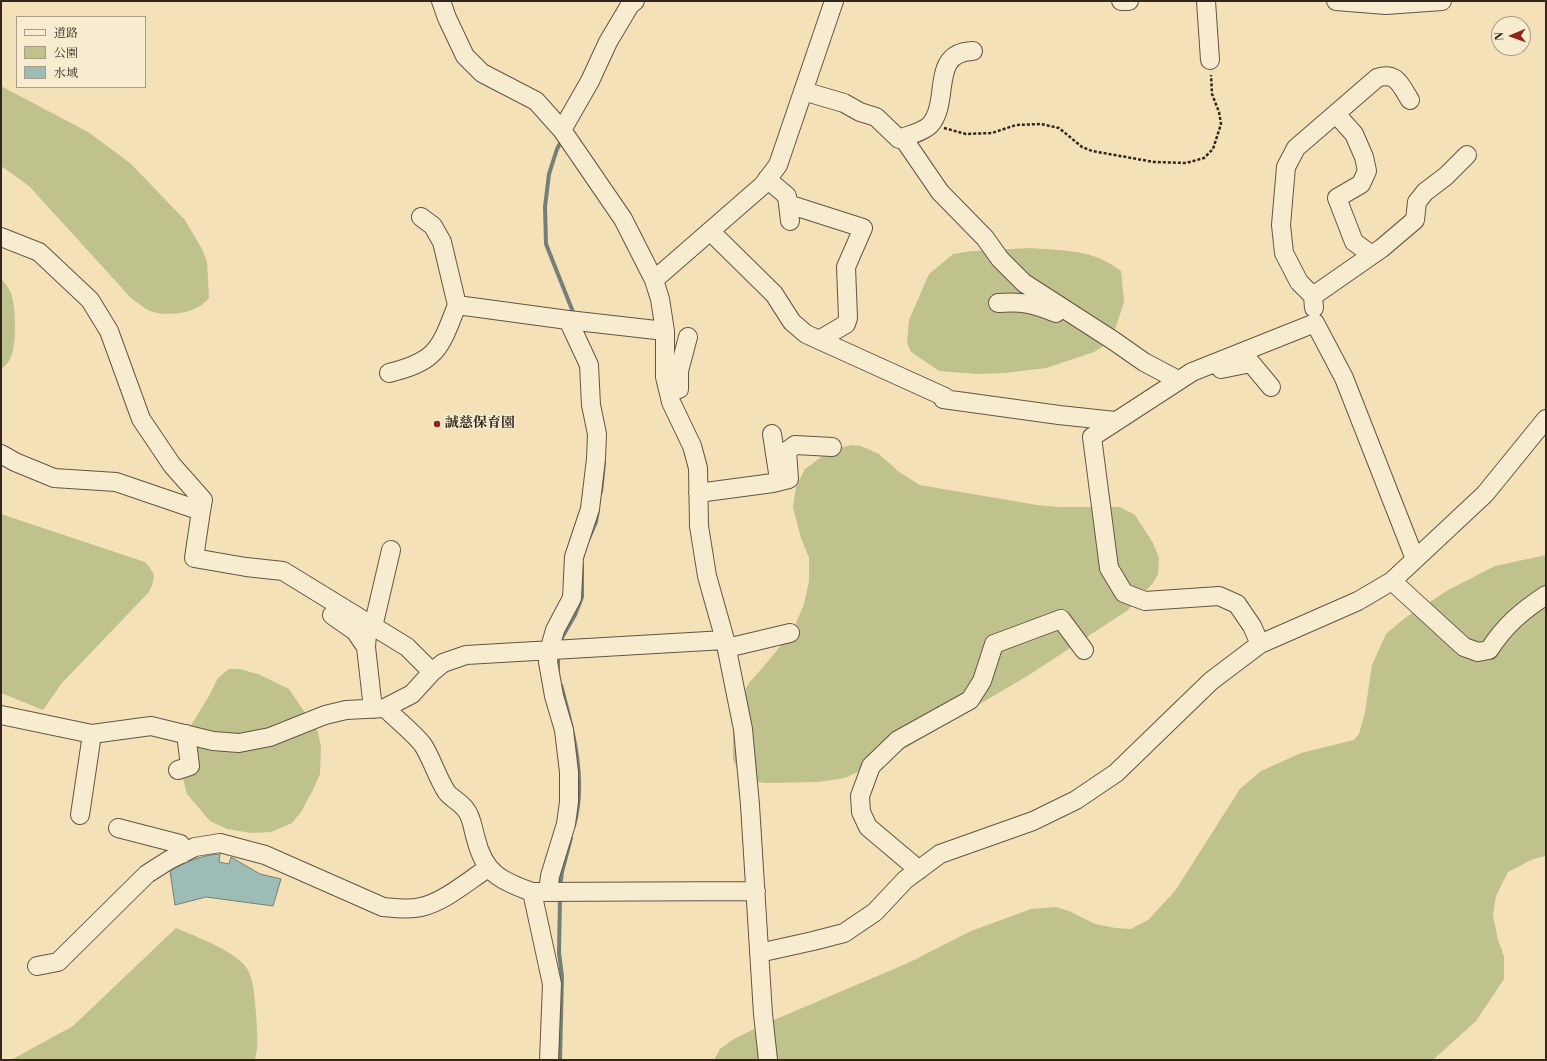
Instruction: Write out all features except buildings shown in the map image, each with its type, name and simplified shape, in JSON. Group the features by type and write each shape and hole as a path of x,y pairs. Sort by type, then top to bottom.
{"street":[{"path":"441,1 446,18 465,56 482,73 536,101 562,130 623,219 654,280 660,299 665,331 665,377 672,402 692,446 698,468 699,526 707,576 726,644 743,729 768,1060"},
{"path":"562,130 590,81 608,42 630,4 635,1"},
{"path":"654,280 763,185 778,165 834,1"},
{"path":"1120,1 1129,1"},
{"path":"1206,1 1210,60"},
{"path":"1336,1 1386,4 1442,1"},
{"path":"803,92 844,104 860,112 876,117 899,139 923,130 931,124 937,112 946,65 957,54 973,51"},
{"path":"1410,100 1396,78 1386,75 1377,78 1296,148 1286,167 1281,225 1284,253 1299,282 1313,296 1315,323 1344,378 1415,559"},
{"path":"1336,114 1354,134 1364,157 1367,171 1361,184 1337,198 1354,242 1372,255"},
{"path":"903,138 940,192 986,238 1000,259 1024,283 1144,362 1178,380"},
{"path":"1313,296 1372,255 1416,220 1417,202 1425,192 1446,176 1467,155"},
{"path":"767,179 787,196 789,213 863,228 846,267 848,318 846,324 819,340"},
{"path":"388,373 409,368 431,356 444,339 457,305 442,242 433,226 421,217"},
{"path":"710,231 774,294 792,322 806,334 945,397 943,398 1060,415 1115,421"},
{"path":"1,237 39,252 90,300 109,331 141,419 172,465 203,500 194,558 246,567 283,571 407,647 432,672"},
{"path":"998,302 1036,304 1060,314 1077,317"},
{"path":"457,305 665,331"},
{"path":"549,1060 552,984 540,892 550,876 566,824 569,802 569,772 564,730 554,696 548,662 549,651 555,630 572,598 574,557 590,509 596,459 597,434 591,405 589,365 576,321"},
{"path":"1260,644 1252,626 1237,604 1219,596 1145,601 1124,593 1109,568 1092,437 1192,372 1315,323"},
{"path":"669,392 678,388 679,371 688,337"},
{"path":"1217,362 1221,369 1251,363 1271,387"},
{"path":"759,952 813,942 844,932 875,912 905,880 940,854 1033,821 1076,800 1116,773 1211,681 1260,644 1358,601 1392,581 1485,494 1546,419"},
{"path":"772,434 780,481"},
{"path":"698,493 789,479 787,451 795,445 832,447"},
{"path":"1,454 15,462 54,478 116,482 201,511"},
{"path":"391,550 370,625 366,647 379,709 422,744 447,793 458,800 467,811 472,824 479,853 488,868 513,885 540,892 756,891"},
{"path":"270,580 282,581 355,631 366,647"},
{"path":"1392,581 1464,647 1478,652 1489,650 1500,634 1525,609 1546,595"},
{"path":"919,870 868,827 861,812 860,796 871,766 898,740 970,700 982,681 994,644 1061,619 1084,650"},
{"path":"1,715 92,734 151,726 213,742 239,743 270,737 325,715 346,710 379,709 412,694 432,672 443,664 466,655 726,644 790,633"},
{"path":"80,815 92,734"},
{"path":"178,770 190,766 186,734"},
{"path":"118,828 180,844 182,854"},
{"path":"37,966 58,962 147,874 169,860 195,847 220,843 265,855 383,907 401,909 420,907 439,900 488,868"}],"path":[{"path":"931,124 966,134 992,133 1016,125 1040,124 1059,128 1082,147 1092,151 1154,162 1186,163 1204,158 1213,150 1220,124 1219,112 1212,94 1210,60"}],"green space":[{"path":"1,86 88,132 130,163 185,220 202,249 207,261 209,298 204,303 190,311 173,314 157,313 142,307 131,298 29,186 1,166"},
{"path":"1031,248 1078,252 1100,259 1121,271 1124,302 1116,327 1108,343 1094,352 1046,368 1005,373 976,374 939,371 911,352 907,343 909,320 929,274 953,254 972,251"},
{"path":"1,278 9,289 14,304 15,334 11,357 1,369"},
{"path":"852,445 861,446 879,454 899,472 920,485 1037,505 1059,507 1120,507 1135,515 1153,543 1159,558 1158,574 1153,583 1128,610 1029,675 900,751 845,778 818,782 765,783 745,780 739,773 733,759 733,734 738,703 749,683 794,628 804,604 809,581 809,558 801,538 793,507 796,487 805,469 824,455 840,448"},
{"path":"1,514 145,562 154,576 149,592 62,683 43,710 1,693"},
{"path":"1546,555 1546,856 1533,859 1508,872 1496,896 1493,915 1498,940 1504,956 1504,979 1476,1021 1433,1060 714,1060 720,1049 732,1040 762,1025 908,963 971,931 1031,909 1056,907 1069,911 1095,924 1116,928 1131,929 1148,920 1175,891 1240,789 1261,771 1301,753 1354,740 1359,734 1365,712 1372,665 1386,634 1405,618 1450,589 1495,566"},
{"path":"229,669 239,669 258,674 289,689 318,732 321,747 320,774 313,790 301,812 292,823 271,832 252,833 227,829 210,821 187,794 181,771 190,727 218,678"},
{"path":"176,928 205,940 237,958 249,972 254,993 257,1026 255,1060 11,1060 73,1026"}],"water":[{"path":"220,854 219,862 229,864 231,857 260,874 281,879 273,906 206,897 175,905 170,871 194,860"}],"waterway":[{"path":"562,140 557,149 549,174 545,207 546,244 575,317"},
{"path":"601,492 604,463"},
{"path":"589,538 596,522 598,510"},
{"path":"560,641 575,615 582,597 582,565"},
{"path":"558,654 558,671"},
{"path":"561,685 574,737 579,773 578,809 574,826"},
{"path":"560,888 562,872 571,838"},
{"path":"560,897 559,953 562,976 560,1060"}],"place":[{"name":"誠慈保育園","path":"437,424"}]}
